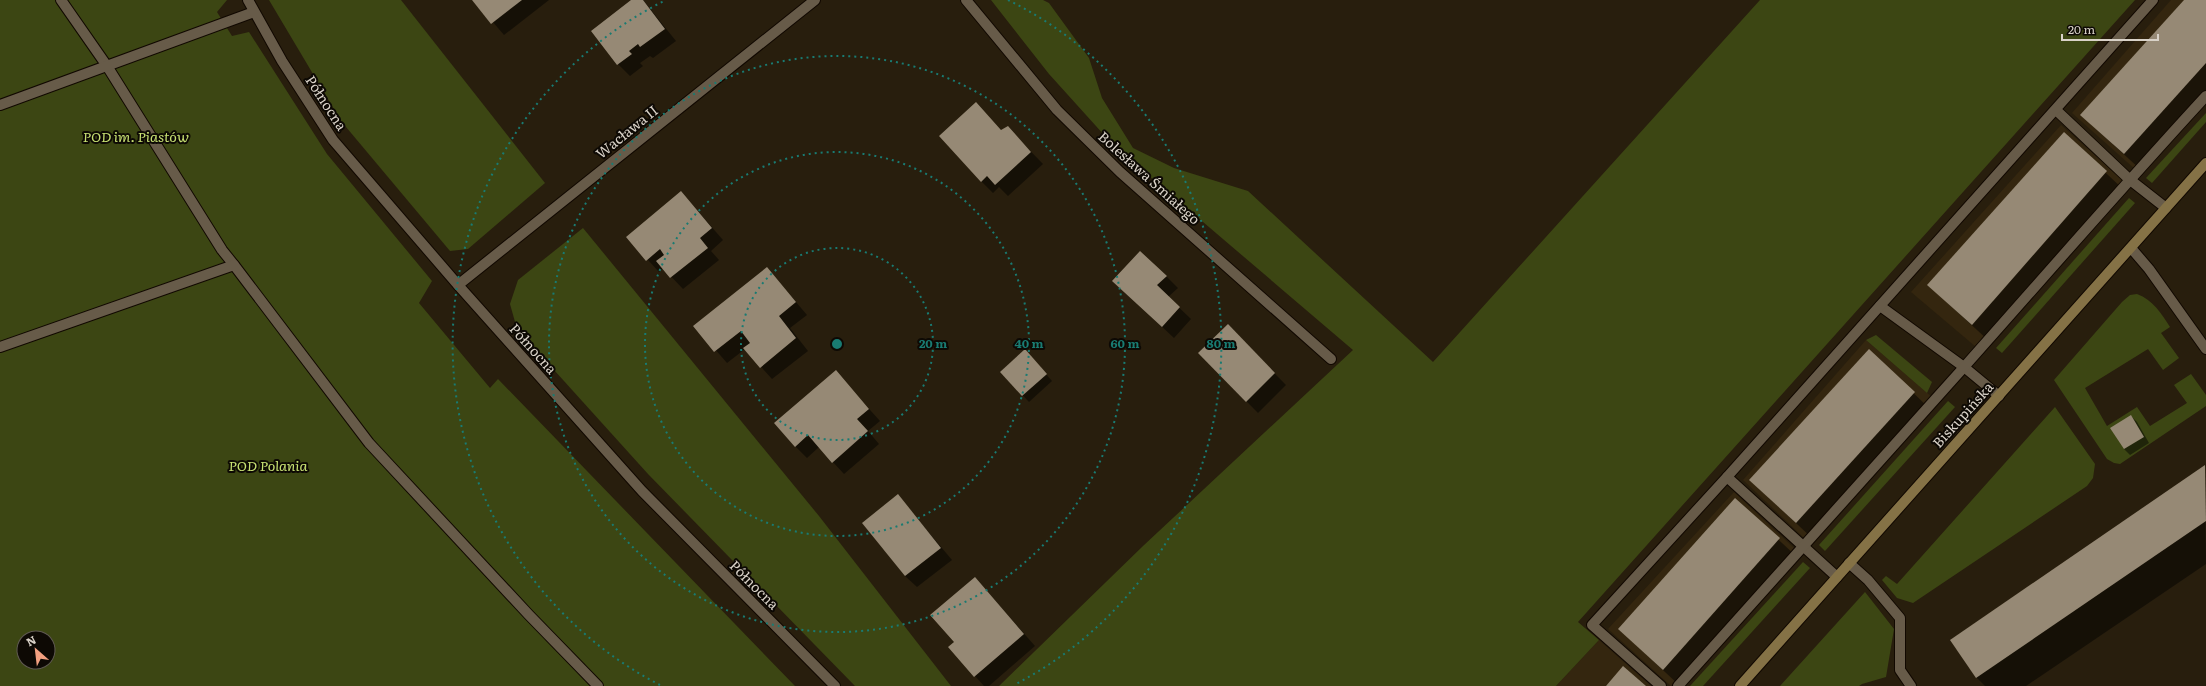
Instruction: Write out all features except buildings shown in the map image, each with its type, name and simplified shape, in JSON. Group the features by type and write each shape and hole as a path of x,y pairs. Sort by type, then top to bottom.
{"street":[{"path":"61,0 107,66 222,250 369,443 524,610 598,686"},
{"name":"Północna","path":"248,0 282,62 333,140 458,285 642,491 835,686"},
{"name":"Wacława II","path":"458,285 814,0"},
{"name":"Bolesława Śmiałego","path":"966,0 1057,110 1126,177 1331,359"},
{"path":"1661,686 1592,625 1727,477 2153,0"},
{"path":"0,105 254,12"},
{"path":"1678,686 1802,545 1964,367 2129,179 2206,96"},
{"path":"2056,110 2129,179 2166,208"},
{"name":"Biskupińska","path":"1740,686 2206,163"},
{"path":"2131,248 2149,268 2206,350"},
{"path":"0,347 234,265"},
{"path":"1880,306 1964,367 1999,396"},
{"path":"1727,477 1838,577"},
{"path":"1849,563 1868,580 1900,618 1900,670 1911,686"}],"shaded area":[{"path":"2171,0 2206,0 2206,93 2136,170 2072,113"},
{"path":"2061,125 2125,182 1976,347 1911,292"},
{"path":"1866,340 1933,398 1804,538 1743,480"},
{"path":"1734,492 1794,548 1671,686 1608,629"},
{"path":"1599,640 1651,686 1556,686"}],"green space":[{"name":"POD Polania","path":"0,0 227,0 217,12 232,36 249,32 327,154 432,281 419,303 490,388 498,379 795,686 0,686"},
{"path":"269,0 401,0 545,183 468,249 450,251 341,121"},
{"path":"991,0 1043,0 1049,3 1089,58 1102,98 1133,148 1174,168 1248,191 1433,362 1760,0 2135,0 1578,622 1599,640 1556,686 999,686 1143,546 1353,350 1114,146 1049,74"},
{"path":"2206,113 2206,122 2152,183 2146,178"},
{"path":"2129,198 2135,203 2002,353 1996,348"},
{"path":"583,228 819,516 951,686 855,686 648,474 517,329 510,304 518,280"},
{"path":"2137,294 2152,303 2167,322 2170,327 2161,333 2179,358 2163,370 2148,349 2085,388 2107,426 2137,407 2150,426 2187,403 2174,385 2191,374 2206,395 2206,406 2120,464 2114,463 2107,459 2054,380 2122,302 2130,295"},
{"path":"1876,335 1932,382 1927,393 1866,340"},
{"path":"1948,401 1955,407 1825,551 1819,545"},
{"path":"2055,407 2095,464 2093,478 2087,486 1913,603 1897,598 1882,580 1886,576 1897,584"},
{"path":"1803,562 1810,568 1703,686 1690,686"},
{"path":"1865,592 1894,629 1886,677 1859,686 1780,686"}],"park label":[{"name":"POD im. Piastów","path":"136,137"}]}
